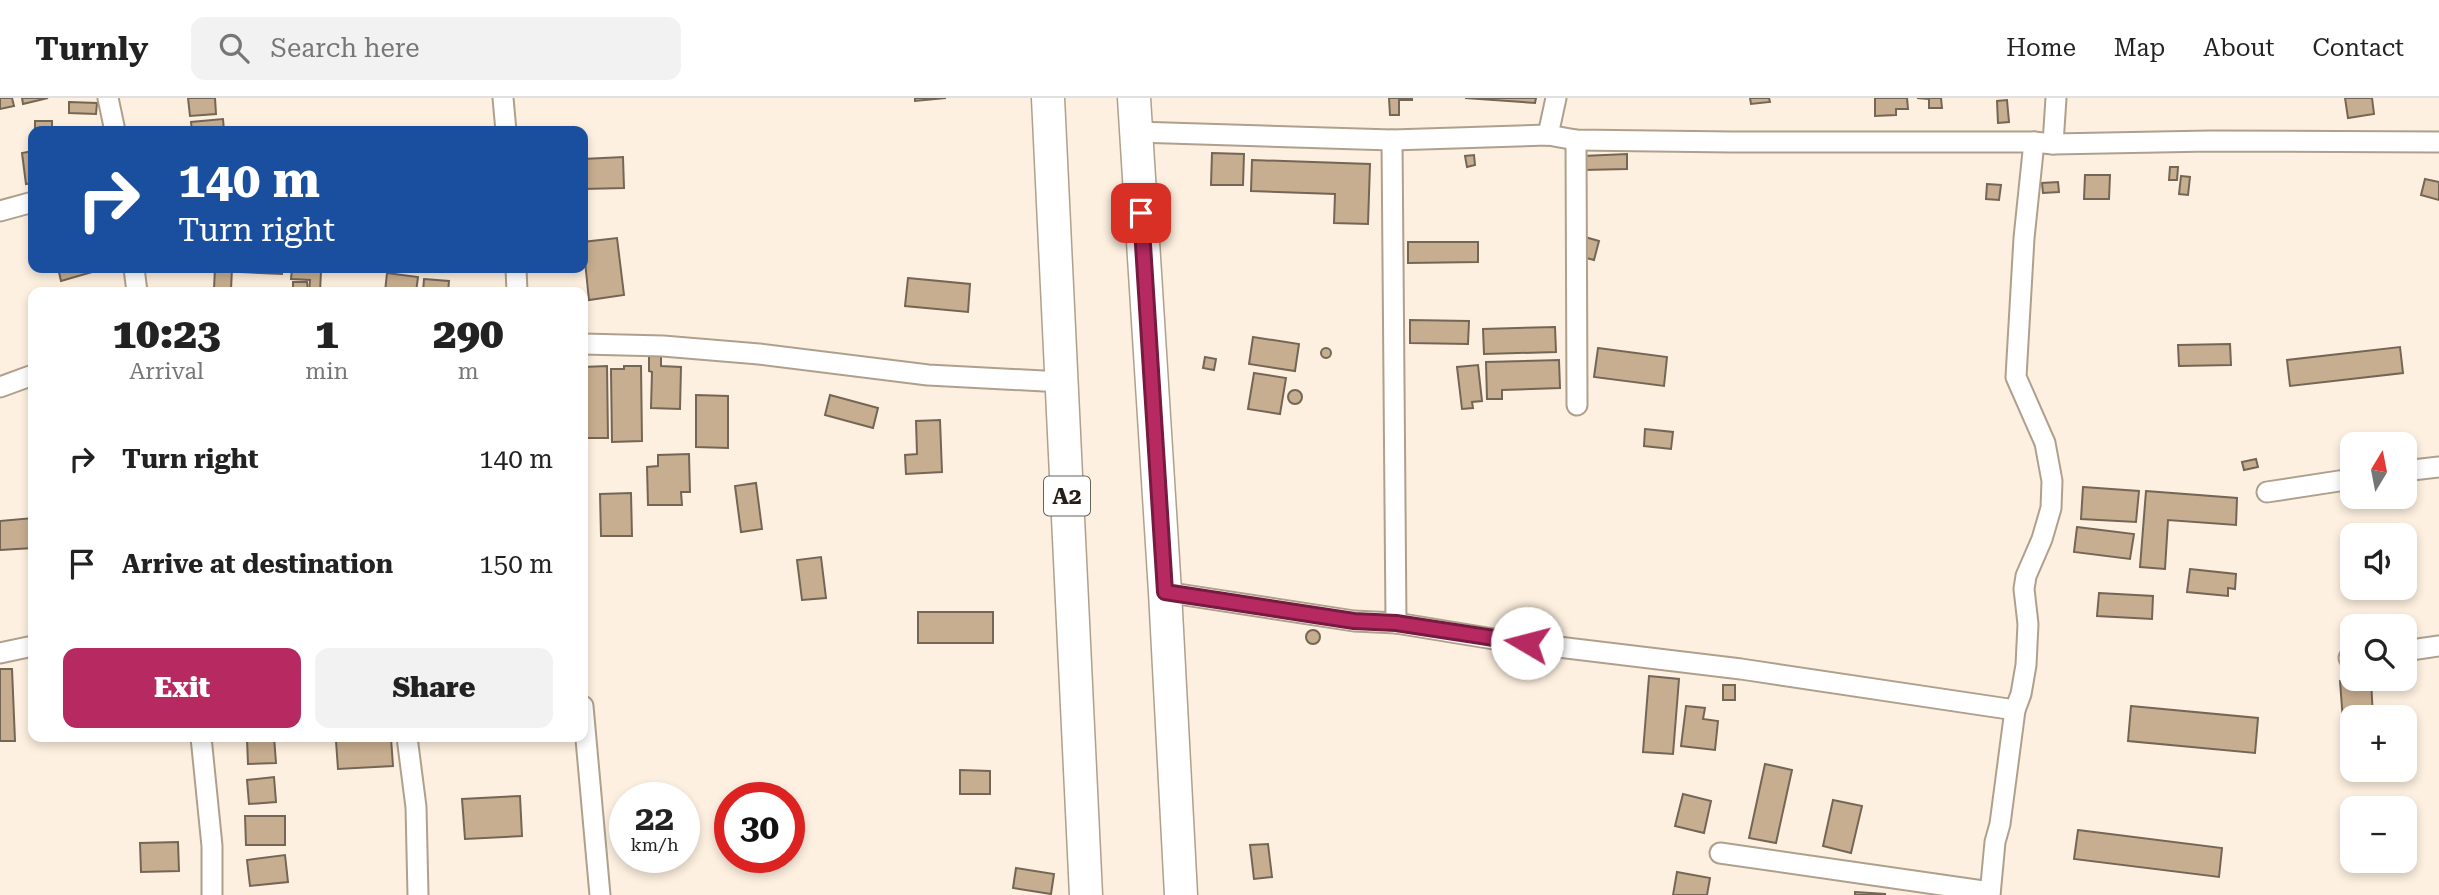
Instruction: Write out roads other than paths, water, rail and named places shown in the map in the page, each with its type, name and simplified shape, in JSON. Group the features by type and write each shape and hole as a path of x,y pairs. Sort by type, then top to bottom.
{"highway":[{"name":"A2","path":"1048,98 1086,895"},
{"path":"1133,98 1165,592 1181,895"}],"street":[{"path":"108,98 114,126"},
{"path":"503,98 506,126"},
{"path":"1548,135 1556,98"},
{"path":"1720,853 1990,894 1994,842 2000,824 2015,710 2026,665 2026,576 2042,539 2051,508 2052,481 2045,443 2016,377 2023,251 2043,143 2056,98"},
{"path":"1136,132 1392,140 1548,135 1576,140 2439,142"},
{"path":"1392,140 1396,623"},
{"path":"1576,140 1577,405"},
{"path":"0,211 28,203"},
{"path":"588,344 677,347 759,354 928,375 1062,382"},
{"path":"0,387 28,377"},
{"path":"2417,470 2439,467"},
{"path":"2267,492 2340,481"},
{"path":"1165,592 1354,621 1396,623 1500,640 1741,669 2015,710"},
{"path":"2417,649 2439,646"},
{"path":"0,653 28,647"},
{"path":"202,742 212,845 212,895"},
{"path":"408,742 416,807 418,895"},
{"path":"586,742 600,895"}]}
